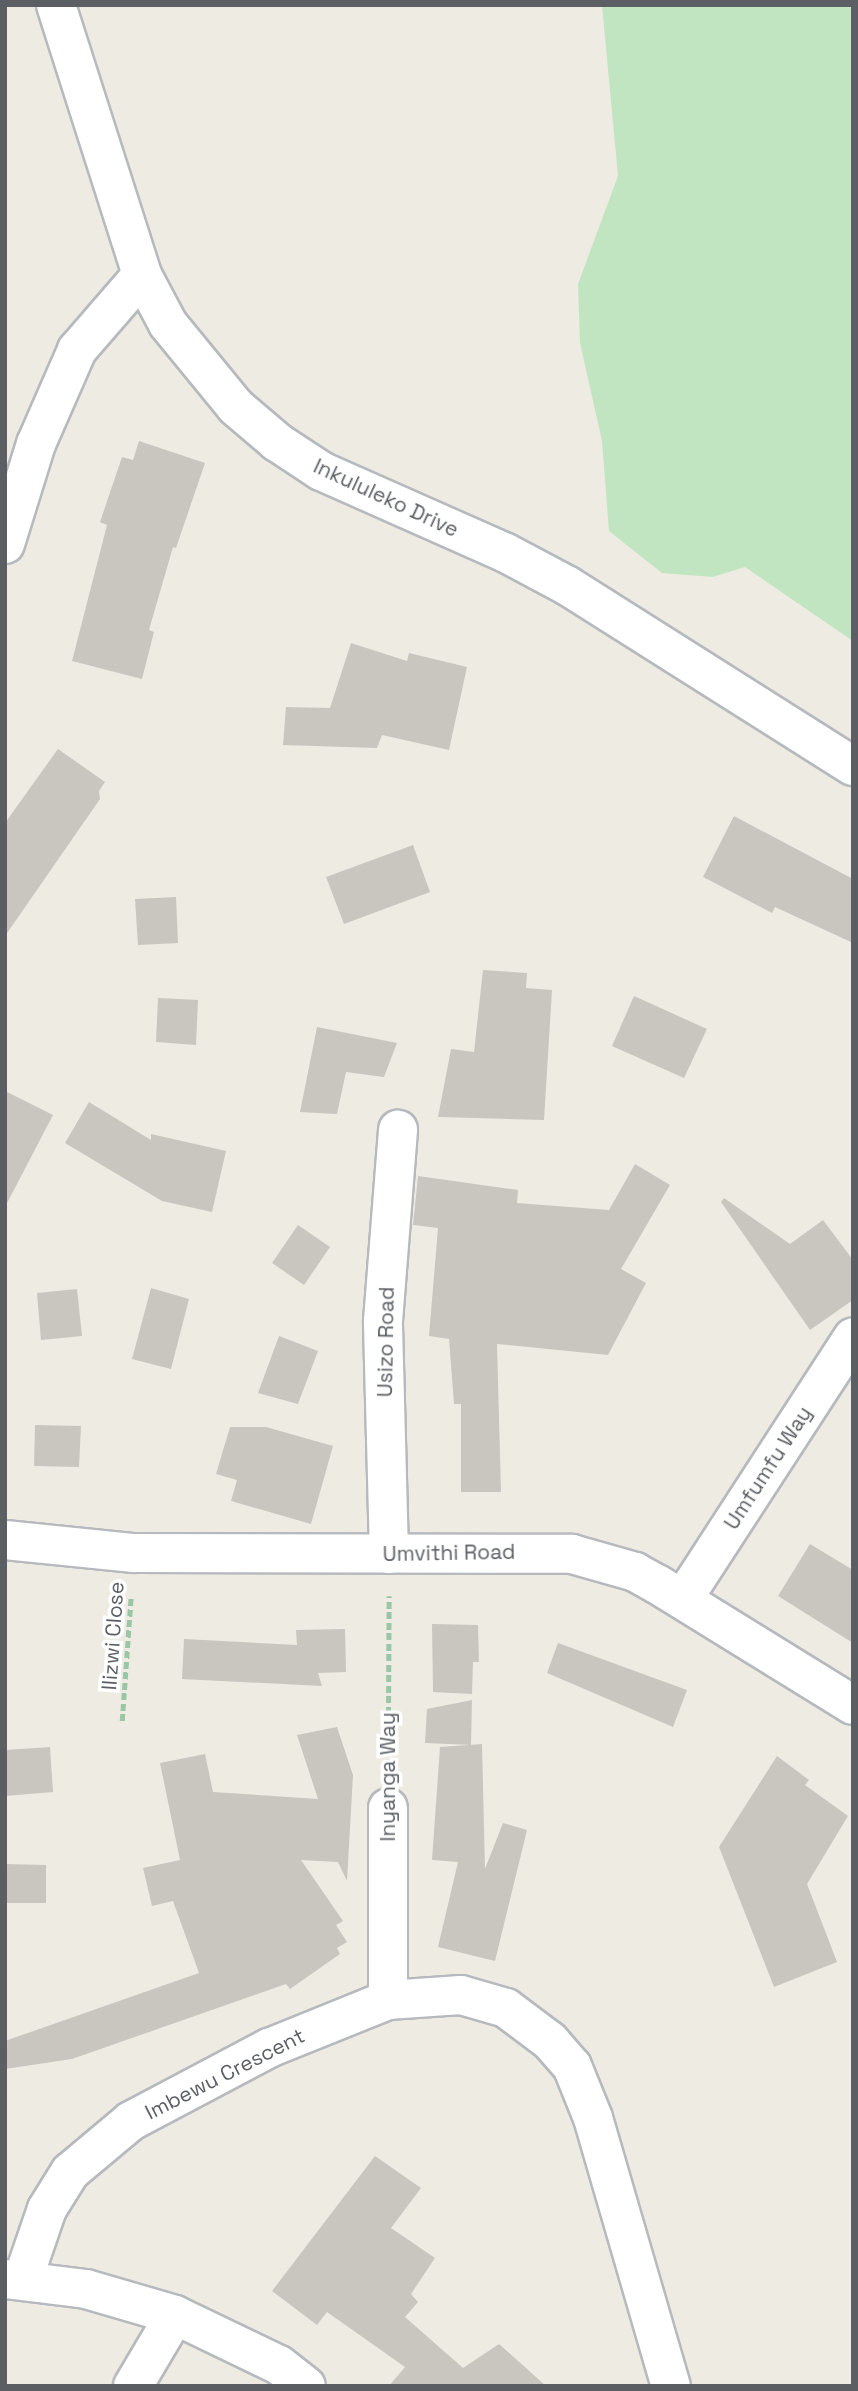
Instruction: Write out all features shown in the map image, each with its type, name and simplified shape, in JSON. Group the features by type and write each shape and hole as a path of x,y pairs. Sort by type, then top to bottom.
{"street":[{"name":"Inkululeko Drive","path":"57,5 142,275 168,324 236,407 277,442 321,471 496,548 568,586 853,766"},
{"path":"5,544 36,444 77,350 142,275"},
{"name":"Usizo Road","path":"389,1553 383,1321 398,1130"},
{"name":"Umfumfu Way","path":"683,1598 853,1337"},
{"name":"Umvithi Road","path":"5,1540 134,1553 572,1554 635,1572 683,1598 853,1705"},
{"name":"Inyanga Way","path":"388,1808 388,2000"},
{"name":"Imbewu Crescent","path":"14,2279 47,2210 70,2172 95,2148 131,2121 269,2048 388,2000 433,1994 485,2001 531,2026 572,2066 593,2118 671,2386"},
{"path":"14,2279 86,2290 174,2315 279,2365 306,2386"},
{"path":"133,2386 174,2315"}],"path":[{"name":"Ilizwi Close","path":"122,1721 134,1553"},
{"name":"Inyanga Way","path":"388,1808 389,1553"}],"green space":[{"path":"602,5 853,5 853,641 745,567 713,577 662,573 609,531 602,441 580,343 578,284 618,176"}],"building":[{"path":"139,441 205,463 176,548 173,547 149,630 154,632 142,679 72,661 107,525 100,522 122,457 133,460"},
{"path":"351,643 407,661 409,653 467,667 449,750 382,735 377,748 283,745 286,707 330,708"},
{"path":"58,749 105,782 99,791 100,799 5,936 5,823"},
{"path":"734,816 853,879 853,943 775,907 772,913 703,877"},
{"path":"413,845 430,892 344,924 326,877"},
{"path":"176,897 178,943 138,945 135,899"},
{"path":"483,970 527,973 526,988 552,990 544,1120 438,1117 451,1049 474,1052"},
{"path":"634,996 707,1029 684,1078 612,1046"},
{"path":"158,998 198,1000 196,1045 156,1042"},
{"path":"317,1027 397,1043 384,1077 346,1072 337,1114 300,1112"},
{"path":"5,1091 53,1115 5,1207"},
{"path":"89,1102 151,1140 151,1134 226,1151 212,1212 162,1201 65,1143"},
{"path":"635,1164 670,1185 621,1269 646,1283 608,1355 497,1344 501,1492 461,1492 461,1404 454,1404 449,1339 429,1336 438,1228 413,1225 418,1176 518,1190 517,1203 609,1210"},
{"path":"724,1198 790,1244 823,1220 853,1260 853,1300 810,1330 721,1202"},
{"path":"298,1225 330,1247 304,1285 272,1263"},
{"path":"151,1288 189,1299 171,1369 132,1359"},
{"path":"77,1289 82,1336 41,1340 37,1293"},
{"path":"279,1336 318,1351 298,1404 258,1393"},
{"path":"35,1425 81,1426 79,1467 34,1466"},
{"path":"230,1427 266,1427 333,1446 311,1524 231,1501 237,1480 216,1474"},
{"path":"810,1544 853,1570 853,1643 778,1596"},
{"path":"432,1624 478,1625 479,1662 473,1662 472,1694 433,1692"},
{"path":"345,1629 346,1672 318,1673 322,1686 182,1679 184,1639 297,1645 296,1630"},
{"path":"558,1643 687,1690 673,1727 547,1673"},
{"path":"472,1700 471,1745 425,1743 427,1709"},
{"path":"337,1727 353,1775 347,1881 338,1862 301,1860 343,1921 336,1925 347,1942 337,1948 340,1954 290,1989 286,1984 72,2059 5,2069 5,2041 199,1973 173,1901 152,1906 143,1868 180,1860 160,1763 205,1754 213,1792 318,1799 297,1735"},
{"path":"482,1744 485,1869 503,1823 527,1830 495,1961 438,1947 458,1862 432,1860 440,1747"},
{"path":"50,1747 53,1792 5,1796 5,1750"},
{"path":"777,1756 809,1780 805,1785 848,1816 807,1884 837,1962 774,1987 719,1847"},
{"path":"5,1864 46,1865 46,1903 5,1903"},
{"path":"375,2156 421,2188 391,2228 435,2258 411,2294 418,2302 405,2317 463,2368 499,2344 546,2386 389,2386 405,2367 327,2312 317,2325 272,2291"}]}
